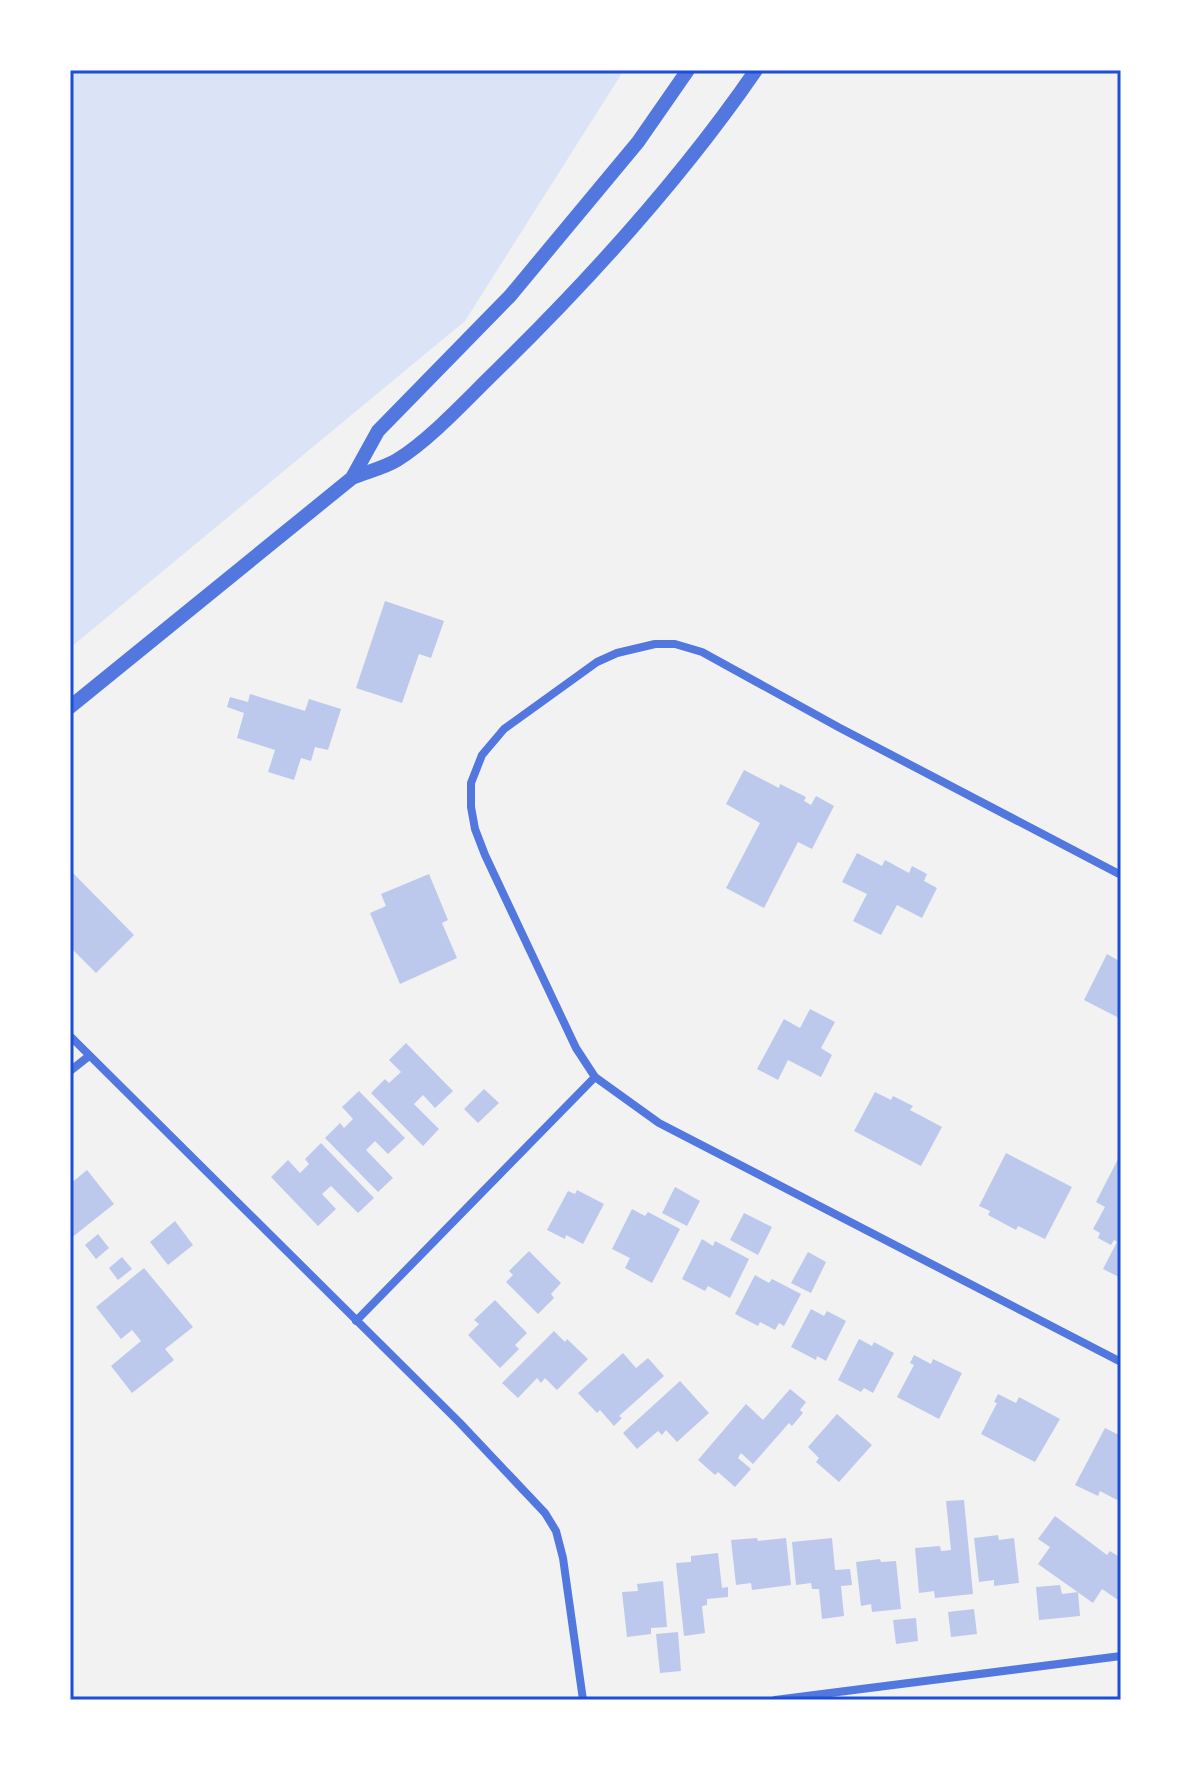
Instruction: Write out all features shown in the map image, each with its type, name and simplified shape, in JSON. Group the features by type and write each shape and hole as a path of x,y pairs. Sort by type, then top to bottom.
{"street":[{"path":"352,478 378,431 510,296 638,142 688,70"},
{"path":"70,707 352,478 396,460 451,415 545,323 646,212 715,129 756,70"},
{"path":"1121,875 702,652 675,644 655,644 617,653 597,662 504,729 482,755 471,783 475,829 485,855 559,1015 595,1077 659,1123 1121,1362"},
{"path":"70,1036 459,1422 545,1513 556,1531 563,1558 583,1700"},
{"path":"70,1071 89,1056"},
{"path":"356,1321 595,1077"},
{"path":"775,1700 1121,1656"}],"shaded area":[{"path":"70,70 624,70 465,321 70,648"}],"building":[{"path":"385,601 444,621 431,658 419,654 402,703 356,688"},
{"path":"250,694 305,711 309,699 341,709 328,750 315,747 311,761 301,758 294,780 268,772 275,750 237,738 244,713 227,707 230,697 248,702"},
{"path":"744,770 779,788 780,784 806,797 804,801 811,805 816,796 834,806 812,849 798,842 764,908 726,888 760,823 726,804"},
{"path":"857,853 882,866 885,860 909,873 912,866 927,874 924,881 937,888 922,918 897,905 881,935 853,921 867,894 842,882"},
{"path":"70,870 134,935 96,973 70,947"},
{"path":"429,874 448,920 442,923 457,958 400,984 370,913 386,906 381,894"},
{"path":"1107,954 1121,962 1121,1019 1084,1000"},
{"path":"810,1009 835,1022 821,1048 832,1055 821,1077 788,1060 778,1080 757,1069 784,1019 800,1028"},
{"path":"406,1043 453,1091 435,1108 423,1095 414,1104 439,1129 423,1146 371,1093 385,1079 389,1083 401,1072 389,1060"},
{"path":"484,1089 499,1103 478,1123 464,1109"},
{"path":"359,1091 405,1138 388,1154 375,1141 366,1150 393,1178 378,1192 325,1138 340,1123 344,1128 353,1119 342,1107"},
{"path":"875,1092 891,1100 893,1096 913,1106 910,1110 942,1127 921,1166 854,1131"},
{"path":"321,1143 374,1198 358,1213 331,1186 322,1194 336,1209 318,1226 271,1177 288,1160 300,1173 309,1164 305,1159"},
{"path":"1006,1153 1072,1187 1045,1239 1018,1226 1016,1230 988,1215 990,1211 979,1206"},
{"path":"1118,1159 1121,1161 1121,1278 1103,1269 1117,1242 1114,1240 1111,1245 1098,1238 1100,1233 1093,1229 1105,1207 1096,1202"},
{"path":"87,1170 114,1204 70,1239 70,1184"},
{"path":"675,1187 700,1201 687,1226 662,1213"},
{"path":"577,1190 604,1204 583,1244 547,1230 568,1191 575,1194"},
{"path":"632,1209 645,1216 648,1212 680,1229 652,1283 625,1268 630,1258 612,1249"},
{"path":"744,1213 772,1227 758,1255 730,1240"},
{"path":"175,1221 193,1245 168,1265 150,1242"},
{"path":"98,1234 109,1248 96,1259 85,1245"},
{"path":"702,1239 713,1246 715,1241 749,1259 730,1298 708,1286 705,1291 682,1279"},
{"path":"529,1251 561,1283 551,1294 554,1298 538,1314 506,1282 513,1275 509,1271"},
{"path":"808,1252 826,1262 811,1293 791,1283"},
{"path":"122,1257 132,1269 118,1280 109,1268"},
{"path":"144,1268 193,1327 165,1349 174,1360 132,1393 111,1366 141,1341 132,1330 121,1339 96,1307"},
{"path":"755,1275 769,1283 772,1279 801,1294 784,1326 779,1323 775,1330 760,1322 758,1326 735,1314"},
{"path":"495,1300 527,1333 515,1345 519,1349 500,1368 468,1335 479,1324 474,1320"},
{"path":"811,1309 824,1316 827,1311 846,1321 826,1361 817,1356 816,1360 791,1347"},
{"path":"554,1331 588,1359 557,1390 545,1378 541,1383 537,1378 518,1398 502,1383"},
{"path":"859,1339 872,1346 874,1342 894,1353 873,1393 864,1388 861,1392 838,1380"},
{"path":"623,1353 636,1368 648,1358 664,1376 619,1416 622,1418 614,1426 578,1393"},
{"path":"914,1355 931,1364 933,1359 962,1373 939,1419 897,1397 914,1365 910,1363"},
{"path":"680,1381 709,1413 677,1442 666,1430 662,1435 658,1431 637,1449 623,1433"},
{"path":"790,1389 806,1402 800,1410 803,1413 792,1426 789,1423 753,1464 741,1453 738,1458 751,1469 735,1487 698,1460 746,1404 763,1420"},
{"path":"998,1394 1016,1403 1019,1397 1060,1419 1035,1462 981,1434 997,1403 994,1402"},
{"path":"837,1414 872,1445 839,1482 816,1462 819,1458 808,1447"},
{"path":"1105,1428 1121,1436 1121,1483 1118,1488 1121,1492 1117,1500 1100,1491 1098,1496 1075,1485"},
{"path":"964,1500 973,1594 935,1598 934,1591 919,1593 915,1548 940,1546 941,1551 951,1550 946,1501"},
{"path":"1055,1516 1107,1555 1110,1551 1121,1558 1121,1602 1102,1589 1093,1603 1038,1564 1050,1547 1038,1539"},
{"path":"998,1535 999,1540 1014,1538 1019,1583 994,1586 994,1580 979,1582 974,1538"},
{"path":"757,1538 758,1541 786,1538 791,1585 752,1590 751,1583 736,1585 731,1540"},
{"path":"832,1538 835,1570 850,1569 852,1585 841,1586 844,1616 822,1619 819,1589 812,1589 811,1583 796,1585 792,1542"},
{"path":"718,1553 722,1588 728,1587 728,1597 707,1599 707,1605 702,1606 705,1633 684,1636 676,1563 691,1562 691,1556"},
{"path":"880,1559 881,1562 896,1561 901,1609 872,1612 871,1604 861,1606 856,1562"},
{"path":"663,1581 667,1627 651,1628 651,1634 627,1637 622,1592 638,1591 637,1584"},
{"path":"1060,1585 1062,1594 1078,1592 1080,1616 1039,1620 1036,1587"},
{"path":"974,1609 977,1634 951,1637 948,1612"},
{"path":"916,1618 918,1641 896,1644 893,1620"},
{"path":"678,1632 681,1671 660,1673 656,1634"}]}
